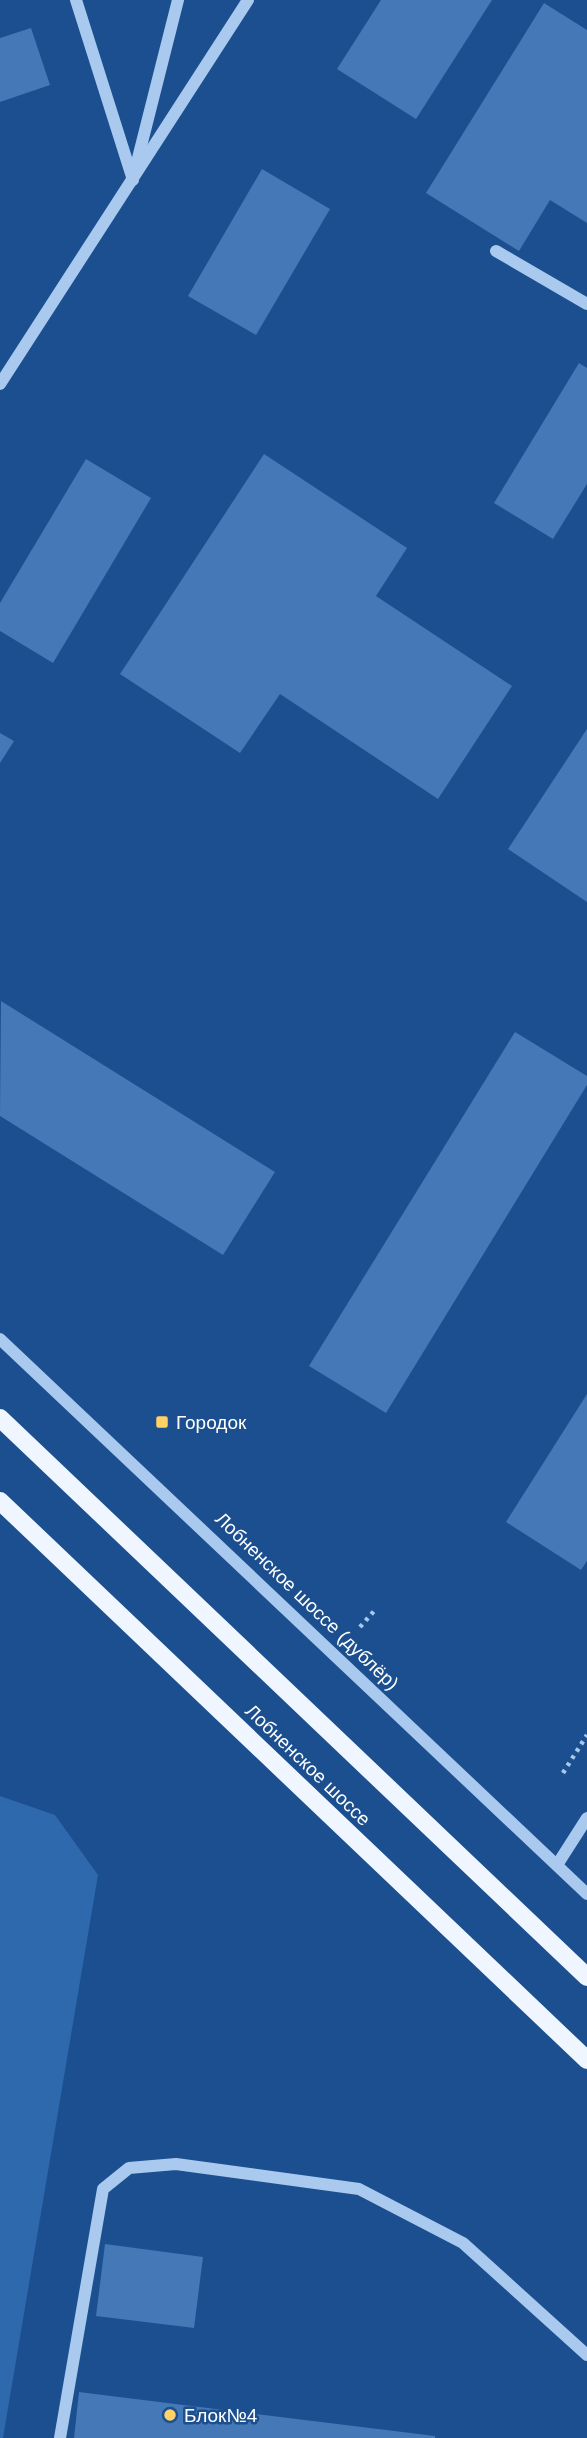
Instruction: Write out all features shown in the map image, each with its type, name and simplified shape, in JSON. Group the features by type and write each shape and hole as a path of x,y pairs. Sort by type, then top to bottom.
{"main road":[{"name":"Лобненское шоссе","path":"0,1418 587,1977"},
{"name":"Лобненское шоссе","path":"0,1501 587,2060"}],"street":[{"path":"76,0 133,180"},
{"path":"133,180 178,0"},
{"path":"0,384 248,0"},
{"path":"496,251 587,304"},
{"name":"Лобненское шоссе (дублёр)","path":"0,1339 587,1894"},
{"path":"556,1865 587,1818"},
{"path":"60,2438 103,2189 129,2168 176,2164 359,2189 463,2243 587,2356"}],"path":[{"path":"360,1627 375,1610"},
{"path":"563,1773 587,1735"}],"shaded area":[{"path":"0,1796 55,1815 98,1875 3,2438 0,2438"}],"building":[{"path":"381,0 492,0 416,119 337,69"},
{"path":"544,3 587,30 587,223 550,200 519,251 426,193"},
{"path":"31,28 50,85 0,102 0,38"},
{"path":"262,169 330,209 256,335 188,296"},
{"path":"579,363 587,368 587,484 553,539 494,503"},
{"path":"264,454 407,548 376,596 512,686 438,799 280,694 240,753 120,674"},
{"path":"86,459 151,498 53,663 0,631 0,603"},
{"path":"587,729 587,902 508,849"},
{"path":"0,733 14,741 0,763"},
{"path":"1,1001 275,1172 223,1255 0,1116"},
{"path":"515,1032 587,1076 587,1085 386,1413 309,1366"},
{"path":"587,1394 587,1561 581,1570 506,1522"},
{"path":"105,2244 203,2257 194,2328 96,2316"},
{"name":"Блок№4","path":"79,2392 435,2436 435,2438 74,2438"}],"place":[{"name":"Городок","path":"162,1422"},
{"name":"Блок№4","path":"170,2415"}]}
